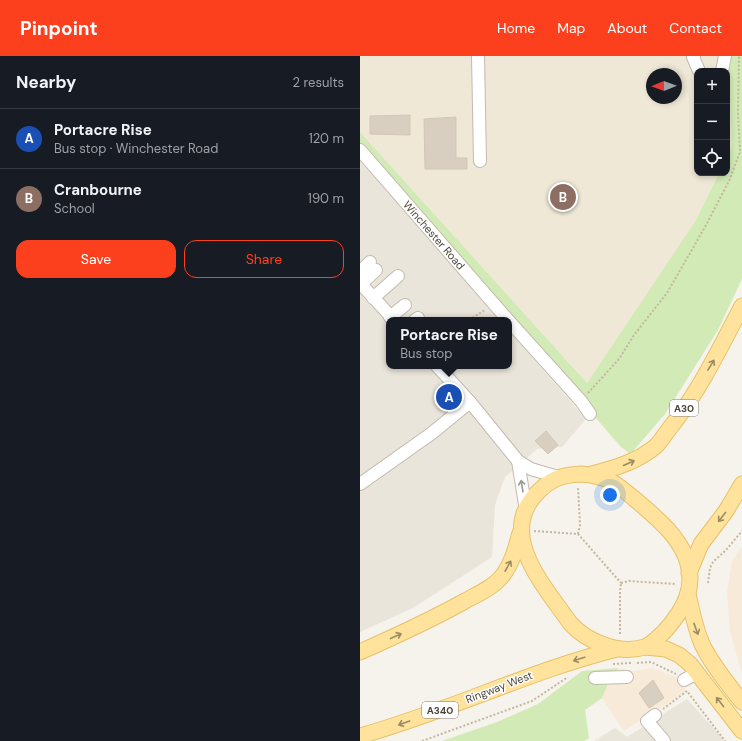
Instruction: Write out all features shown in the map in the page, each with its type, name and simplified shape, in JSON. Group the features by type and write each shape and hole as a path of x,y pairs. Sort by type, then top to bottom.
{"main road":[{"name":"A30","path":"592,474 619,467 631,462 657,445 680,415 717,356 742,306"},
{"path":"645,647 657,639 677,617 684,606 690,582 685,556 669,530 654,515 615,483 592,474 558,477 544,485 531,499 523,517 527,532 525,549 532,566 570,623 577,631 587,637 617,649 645,647 666,649 678,655 690,664 688,676 742,731"},
{"path":"689,573 701,544 726,511 742,484"},
{"path":"360,652 418,626 482,592 501,577 509,567 515,552 527,532"},
{"path":"688,594 694,621 702,644 711,661 742,702"},
{"name":"Ringway West","path":"360,736 395,726 519,679 617,649"}],"street":[{"path":"478,56 480,161"},
{"path":"694,56 693,57 698,68"},
{"path":"723,68 725,56"},
{"name":"Winchester Road","path":"360,150 506,317"},
{"path":"360,272 373,266 360,284 391,317"},
{"path":"373,298 398,276"},
{"path":"393,317 405,305"},
{"name":"Winchester Road","path":"512,323 581,401 590,414"},
{"path":"440,369 470,402 518,461 531,469 558,477"},
{"path":"360,484 432,433 470,402"},
{"path":"518,461 526,511"},
{"path":"594,678 627,677"},
{"path":"655,715 646,721 664,741"}],"path":[{"path":"581,401 619,360 634,335 667,293 705,227 729,181 740,152 738,113 739,56"},
{"path":"474,317 494,304"},
{"path":"578,487 580,525 578,534"},
{"path":"708,583 710,568 713,562 726,550 742,531"},
{"path":"527,532 578,534 621,583 620,634"},
{"path":"621,583 629,581 675,584"},
{"path":"661,666 688,676"},
{"path":"422,741 532,701 552,688"},
{"path":"655,715 687,691 725,741"}],"shaded area":[{"path":"360,56 728,56 729,68 694,68 694,176 718,176 696,220 587,383 360,132"},
{"path":"730,101 732,146 730,150"},
{"path":"360,161 497,317 386,317 386,369 512,369 512,334 586,419 562,447 537,449 505,477 495,505 492,557 413,608 360,632"},
{"path":"742,547 742,673 730,631 727,593 732,561"},
{"path":"618,668 634,671 652,668 679,678 686,691 624,731 602,698 611,677"},
{"path":"687,699 725,741 594,741 615,728 627,737"}],"green space":[{"path":"728,56 742,56 742,279 718,330 665,414 634,450 629,453 621,447 512,321 512,317 508,317 360,146 360,132 587,383 696,220 718,176 730,176 730,150 732,146 730,68 729,68"},
{"path":"618,668 611,677 602,698 585,710 589,738 584,741 442,741 497,722 538,704 582,671"}],"building":[{"path":"410,115 410,135 370,134 370,116"},
{"path":"456,117 456,158 467,158 467,169 425,169 424,119"},
{"path":"546,431 558,445 548,454 535,441"},
{"path":"653,680 664,698 649,708 639,693"}],"place":[{"name":"Cranbourne","path":"563,197"},
{"name":"Portacre Rise","path":"449,397"}]}
